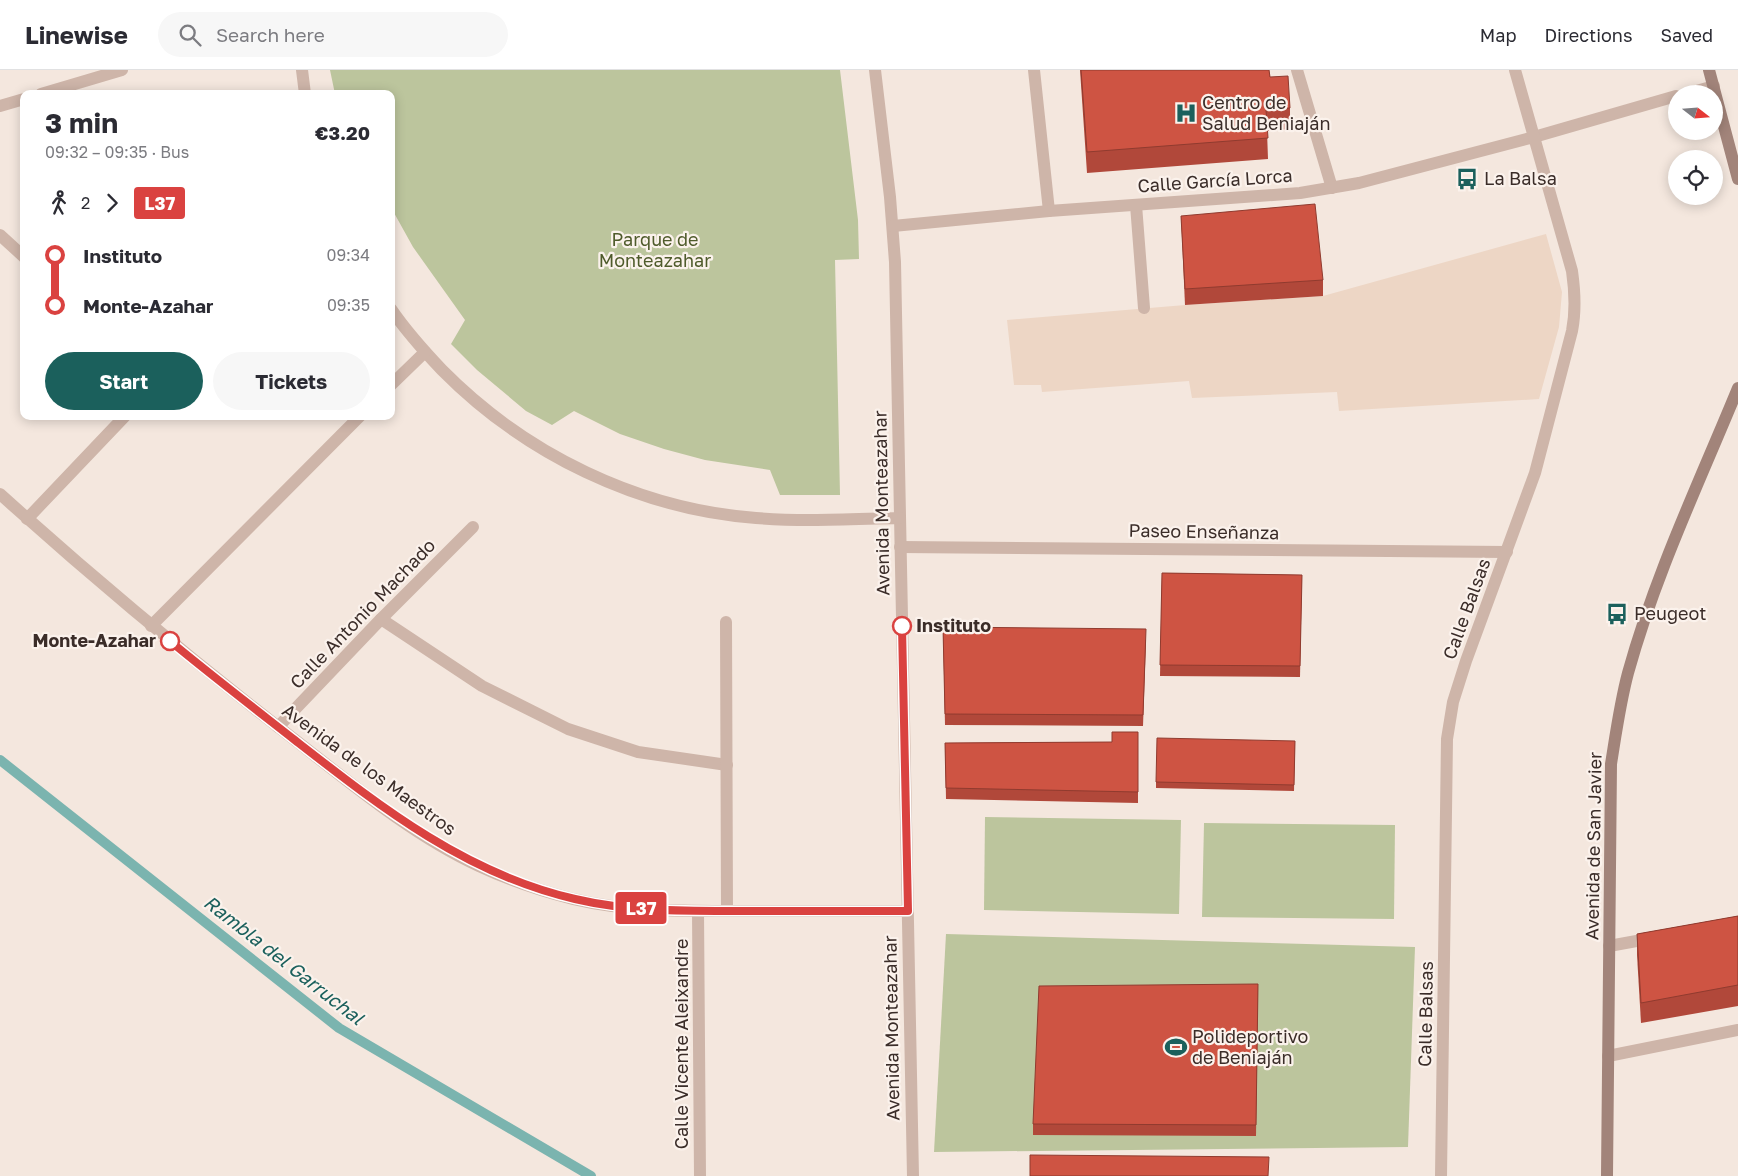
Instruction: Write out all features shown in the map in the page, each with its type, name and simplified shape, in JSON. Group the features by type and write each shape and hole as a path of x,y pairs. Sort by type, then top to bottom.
{"main road":[{"path":"1710,70 1714,85"},
{"path":"1723,121 1738,179"},
{"name":"Avenida de San Javier","path":"1607,1176 1611,764 1618,719 1628,675 1657,583 1738,388"}],"street":[{"path":"54,90 122,70"},
{"path":"302,70 304,90"},
{"name":"Avenida Monteazahar","path":"875,70 893,226 895,262 913,1176"},
{"path":"1034,70 1049,212"},
{"path":"1297,70 1332,188"},
{"name":"Calle Balsas","path":"1441,1176 1447,738 1453,702 1466,661 1535,473 1576,314 1572,272 1515,70"},
{"name":"Calle García Lorca","path":"893,226 1300,193 1332,188 1359,183 1534,137 1668,98"},
{"path":"0,106 20,100"},
{"path":"1136,205 1144,308"},
{"path":"0,235 20,253"},
{"path":"395,314 424,352 458,386 494,416 533,444 574,467 618,486 670,503 709,512 756,518 803,520 900,518"},
{"path":"395,381 424,352"},
{"path":"27,519 121,420"},
{"path":"151,626 356,420"},
{"name":"Avenida de los Maestros","path":"0,494 151,626 214,678 410,826 477,865 512,880 576,900 607,905 698,911 908,911"},
{"name":"Calle Antonio Machado","path":"278,727 381,619 473,527"},
{"name":"Paseo Enseñanza","path":"900,546 1507,552"},
{"path":"381,619 482,686 568,730 638,752 727,765"},
{"path":"726,622 727,911"},
{"name":"Calle Vicente Aleixandre","path":"698,911 700,1176"},
{"path":"1609,946 1664,936"},
{"path":"1608,1056 1738,1030"}],"green space":[{"name":"Parque de Monteazahar","path":"330,70 840,70 858,220 859,259 835,260 840,495 780,495 770,470 705,460 664,449 620,434 574,411 552,425 526,411 477,370 451,344 465,320 413,247 395,215 395,90 334,90"},
{"path":"985,817 1181,820 1179,914 984,910"},
{"path":"1204,823 1395,825 1394,919 1202,917"},
{"name":"Polideportivo de Beniaján","path":"946,934 1415,947 1408,1147 934,1152"}],"shaded area":[{"path":"1546,234 1562,292 1559,327 1539,399 1339,411 1337,392 1192,398 1189,381 1042,392 1041,385 1014,385 1007,320 1323,296"}],"building":[{"name":"Centro de Salud Beniaján","path":"1081,70 1269,70 1270,77 1288,76 1290,108 1266,110 1268,138 1087,152"},
{"path":"1315,204 1323,280 1185,289 1181,216"},
{"path":"1162,573 1302,575 1300,666 1160,665"},
{"path":"943,627 1146,629 1143,715 945,714"},
{"path":"1112,732 1138,732 1138,792 946,788 945,743 1112,742"},
{"path":"1157,738 1295,741 1294,785 1156,782"},
{"path":"1738,916 1738,985 1641,1003 1637,934"},
{"path":"1258,984 1256,1125 1033,1124 1039,986"},
{"path":"1030,1155 1269,1157 1268,1176 1030,1176"}],"waterway":[{"name":"Rambla del Garruchal","path":"0,760 339,1028 591,1176"}],"bus line":[{"name":"L37","path":"170,641 214,678 410,826 477,865 512,880 576,900 607,905 698,911 908,911 902,626"}],"place":[{"name":"Centro de Salud Beniaján","path":"1186,113"},
{"name":"La Balsa","path":"1467,179"},
{"name":"Peugeot","path":"1617,614"},
{"name":"Instituto","path":"902,626"},
{"name":"Monte-Azahar","path":"170,641"},
{"name":"Polideportivo de Beniaján","path":"1176,1047"}]}
